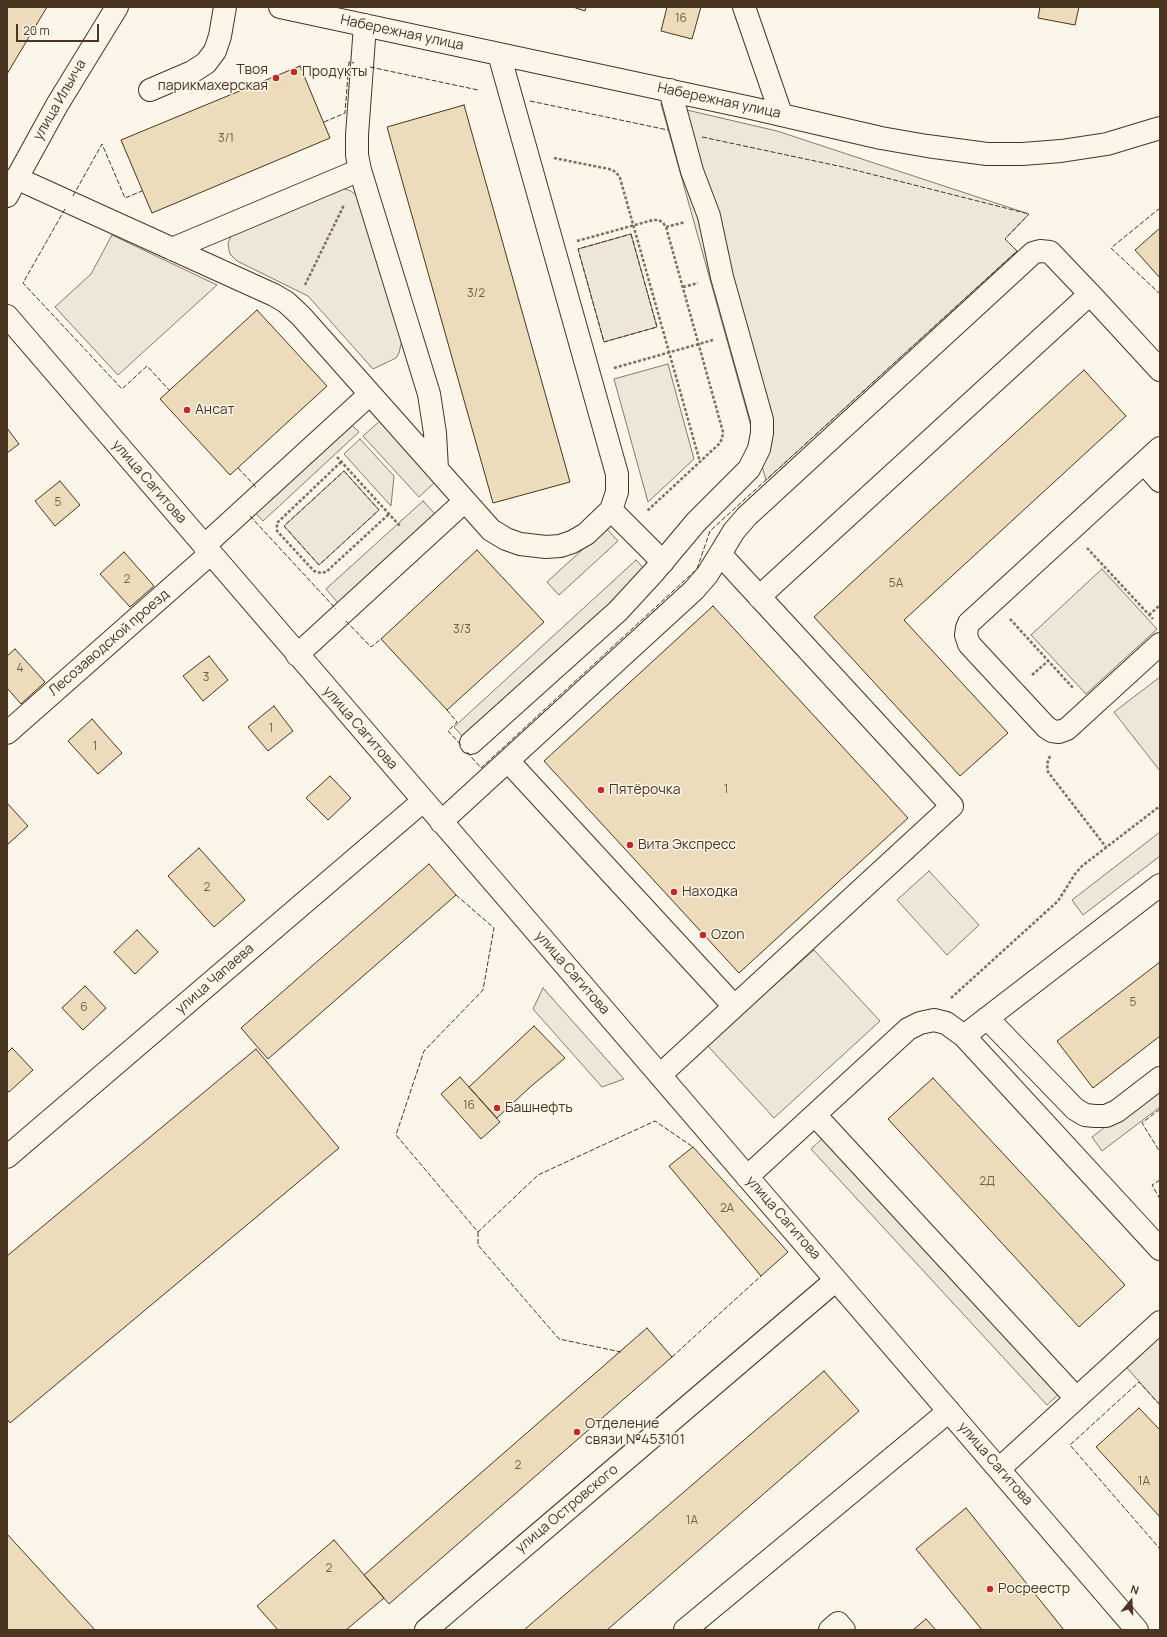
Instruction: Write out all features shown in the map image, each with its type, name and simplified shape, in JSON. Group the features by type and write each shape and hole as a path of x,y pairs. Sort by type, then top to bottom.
{"street":[{"name":"улица Ильича","path":"12,187 57,105 117,7"},
{"path":"150,90 192,72 206,63 215,51 220,36 225,7"},
{"name":"Набережная улица","path":"280,7 927,146 987,154 1022,154 1061,151 1107,144 1160,128"},
{"path":"744,7 781,114"},
{"path":"365,25 357,145 360,170 428,394 435,433 437,469"},
{"path":"12,187 172,249 274,295 294,309 491,530 506,539 520,544 546,547 560,546 586,534 611,510 617,492 617,474 499,54"},
{"path":"471,743 618,611 663,562 696,522 749,469 759,449 762,433 762,420 722,277 709,216 692,171 670,90"},
{"path":"172,249 360,170"},
{"path":"441,822 694,590 707,575 734,531 746,516 1033,253 1040,251 1050,252 1160,370"},
{"path":"759,597 1090,294"},
{"name":"улица Сагитова","path":"7,316 1137,1630"},
{"name":"Лесозаводской проезд","path":"7,733 207,550 321,439 370,394"},
{"path":"1158,633 1091,707 1067,729 1058,732 1052,731 1046,727 969,644 966,635 969,623 1160,448"},
{"path":"1144,463 1160,481"},
{"path":"298,655 465,501"},
{"path":"611,510 663,562"},
{"path":"660,1075 952,806 720,554"},
{"path":"508,761 734,1006"},
{"name":"улица Чапаева","path":"7,1157 423,801"},
{"path":"964,1036 1160,885"},
{"path":"987,1018 1075,1109 1085,1115 1106,1116 1117,1111 1160,1078"},
{"path":"747,1177 908,1029 920,1023 934,1020 946,1023 964,1036 1160,1249"},
{"path":"815,1115 1076,1398"},
{"name":"улица Островского","path":"426,1630 836,1280"},
{"path":"999,1469 1160,1322"},
{"path":"685,1630 949,1411"},
{"path":"830,1630 838,1623 844,1630"}],"path":[{"path":"550,160 556,158 609,169 616,172 620,178 700,462"},
{"path":"294,309 360,170"},
{"path":"570,243 656,219 666,227 723,432 720,442 646,512 644,505"},
{"path":"613,368 738,334"},
{"path":"321,439 418,545"},
{"path":"341,462 276,523 278,531 314,571 321,573 326,572 389,514"},
{"path":"1071,530 1149,615 1158,633"},
{"path":"993,601 1091,707"},
{"path":"1149,615 1160,605"},
{"path":"1052,753 1047,764 1048,772 1106,847"},
{"path":"934,1020 945,1003 1058,901 1075,874 1082,866 1160,806"}],"shaded area":[{"path":"661,104 777,131 1029,214 1005,239 1017,251 766,480"},
{"path":"342,188 351,191 357,196 402,340 399,353 396,358 373,369 308,296 237,261 230,254 229,250 228,243 232,234"},
{"path":"631,234 657,327 604,342 578,249"},
{"path":"112,235 217,285 118,375 55,307 91,274"},
{"path":"668,364 694,459 648,502 614,379"},
{"path":"347,420 359,432 263,521 251,508"},
{"path":"380,421 435,482 419,497 363,436"},
{"path":"360,439 394,476 391,506 344,454"},
{"path":"344,471 379,510 319,565 284,526"},
{"path":"423,501 435,514 338,603 326,589"},
{"path":"606,528 618,541 559,595 547,582"},
{"path":"636,560 648,573 466,740 454,727"},
{"path":"1102,569 1157,629 1086,694 1031,635"},
{"path":"1160,677 1160,771 1114,712"},
{"path":"1160,832 1160,856 1083,915 1072,900"},
{"path":"929,871 979,925 947,955 897,900"},
{"path":"814,950 880,1021 774,1118 707,1045"},
{"path":"543,988 624,1079 602,1087 533,1009"},
{"path":"1160,1085 1160,1107 1102,1151 1092,1137"},
{"path":"825,1136 1061,1392 1047,1405 811,1149"},
{"path":"1160,1337 1160,1405 1127,1368"}],"building":[{"path":"7,7 47,7 7,74"},
{"path":"573,7 586,7 585,11"},
{"path":"667,7 701,7 692,39 661,31"},
{"path":"1040,7 1079,7 1075,25 1038,18"},
{"path":"300,66 330,138 152,213 121,140"},
{"path":"464,105 570,482 493,503 387,127"},
{"path":"1160,228 1160,278 1135,250"},
{"path":"257,310 327,386 230,475 160,399"},
{"path":"1084,370 1126,416 904,620 1008,733 960,776 814,617"},
{"path":"7,428 19,444 7,453"},
{"path":"60,481 80,505 55,526 35,501"},
{"path":"477,550 544,622 447,710 381,639"},
{"path":"124,552 154,586 130,607 100,574"},
{"path":"713,606 908,818 739,973 544,761"},
{"path":"15,649 45,682 21,704 7,688 7,656"},
{"path":"209,656 228,680 203,701 183,676"},
{"path":"274,706 293,731 268,751 248,727"},
{"path":"92,719 122,753 98,774 68,741"},
{"path":"330,776 351,798 328,820 306,798"},
{"path":"7,803 28,826 7,845"},
{"path":"199,848 245,900 214,927 168,876"},
{"path":"429,864 456,895 268,1059 241,1028"},
{"path":"137,930 158,952 135,974 114,952"},
{"path":"1160,962 1160,1036 1093,1088 1057,1041"},
{"path":"85,986 106,1008 83,1030 62,1008"},
{"path":"534,1026 565,1058 529,1088 497,1118 469,1087"},
{"path":"12,1048 33,1070 9,1092 7,1090 7,1053"},
{"path":"256,1049 339,1148 10,1423 7,1419 7,1256"},
{"path":"460,1077 500,1122 481,1139 441,1094"},
{"path":"933,1078 1125,1285 1079,1327 888,1119"},
{"path":"693,1147 788,1252 761,1276 669,1166"},
{"path":"647,1328 672,1357 389,1604 364,1575"},
{"path":"824,1371 859,1411 607,1630 524,1630"},
{"path":"1139,1408 1160,1430 1160,1517 1096,1447"},
{"name":"Росреестр","path":"966,1508 1064,1630 982,1630 916,1549"},
{"path":"7,1534 95,1630 7,1630"},
{"path":"334,1540 384,1598 346,1630 278,1630 257,1606"},
{"path":"926,1619 936,1630 913,1630"}],"fence":[{"path":"324,122 345,113 349,62 354,63"},
{"path":"370,67 478,90"},
{"path":"530,101 668,130"},
{"path":"702,137 843,167 1029,214"},
{"path":"73,196 102,144 125,198 142,191"},
{"path":"1160,208 1111,248 1160,294"},
{"path":"65,209 23,283 122,389 147,366 170,391"},
{"path":"467,752 481,768 697,569 710,531 1017,251 1005,239 1029,214"},
{"path":"631,234 657,327 604,342 578,249 631,234"},
{"path":"238,468 256,487 254,488"},
{"path":"344,471 379,510 319,565 284,526 344,471"},
{"path":"250,516 336,609"},
{"path":"346,621 371,647 381,639"},
{"path":"447,710 457,722 448,731 462,746"},
{"path":"456,895 494,928 483,990 424,1051 396,1135 478,1232 538,1175 655,1121 693,1147"},
{"path":"1160,1109 1142,1123 1160,1152"},
{"path":"1160,1180 1152,1185 1160,1199"},
{"path":"478,1232 478,1245 559,1339 621,1352"},
{"path":"672,1357 761,1276"},
{"path":"1160,1405 1139,1382 1070,1445 1160,1549"}],"place":[{"name":"Продукты","path":"294,72"},
{"name":"Твоя парикмахерская","path":"276,78"},
{"name":"Ансат","path":"187,410"},
{"name":"Пятёрочка","path":"601,790"},
{"name":"Вита Экспресс","path":"630,845"},
{"name":"Находка","path":"674,892"},
{"name":"Ozon","path":"703,935"},
{"name":"Башнефть","path":"497,1108"},
{"name":"Отделение связи №453101","path":"577,1432"},
{"name":"Росреестр","path":"990,1589"}]}
